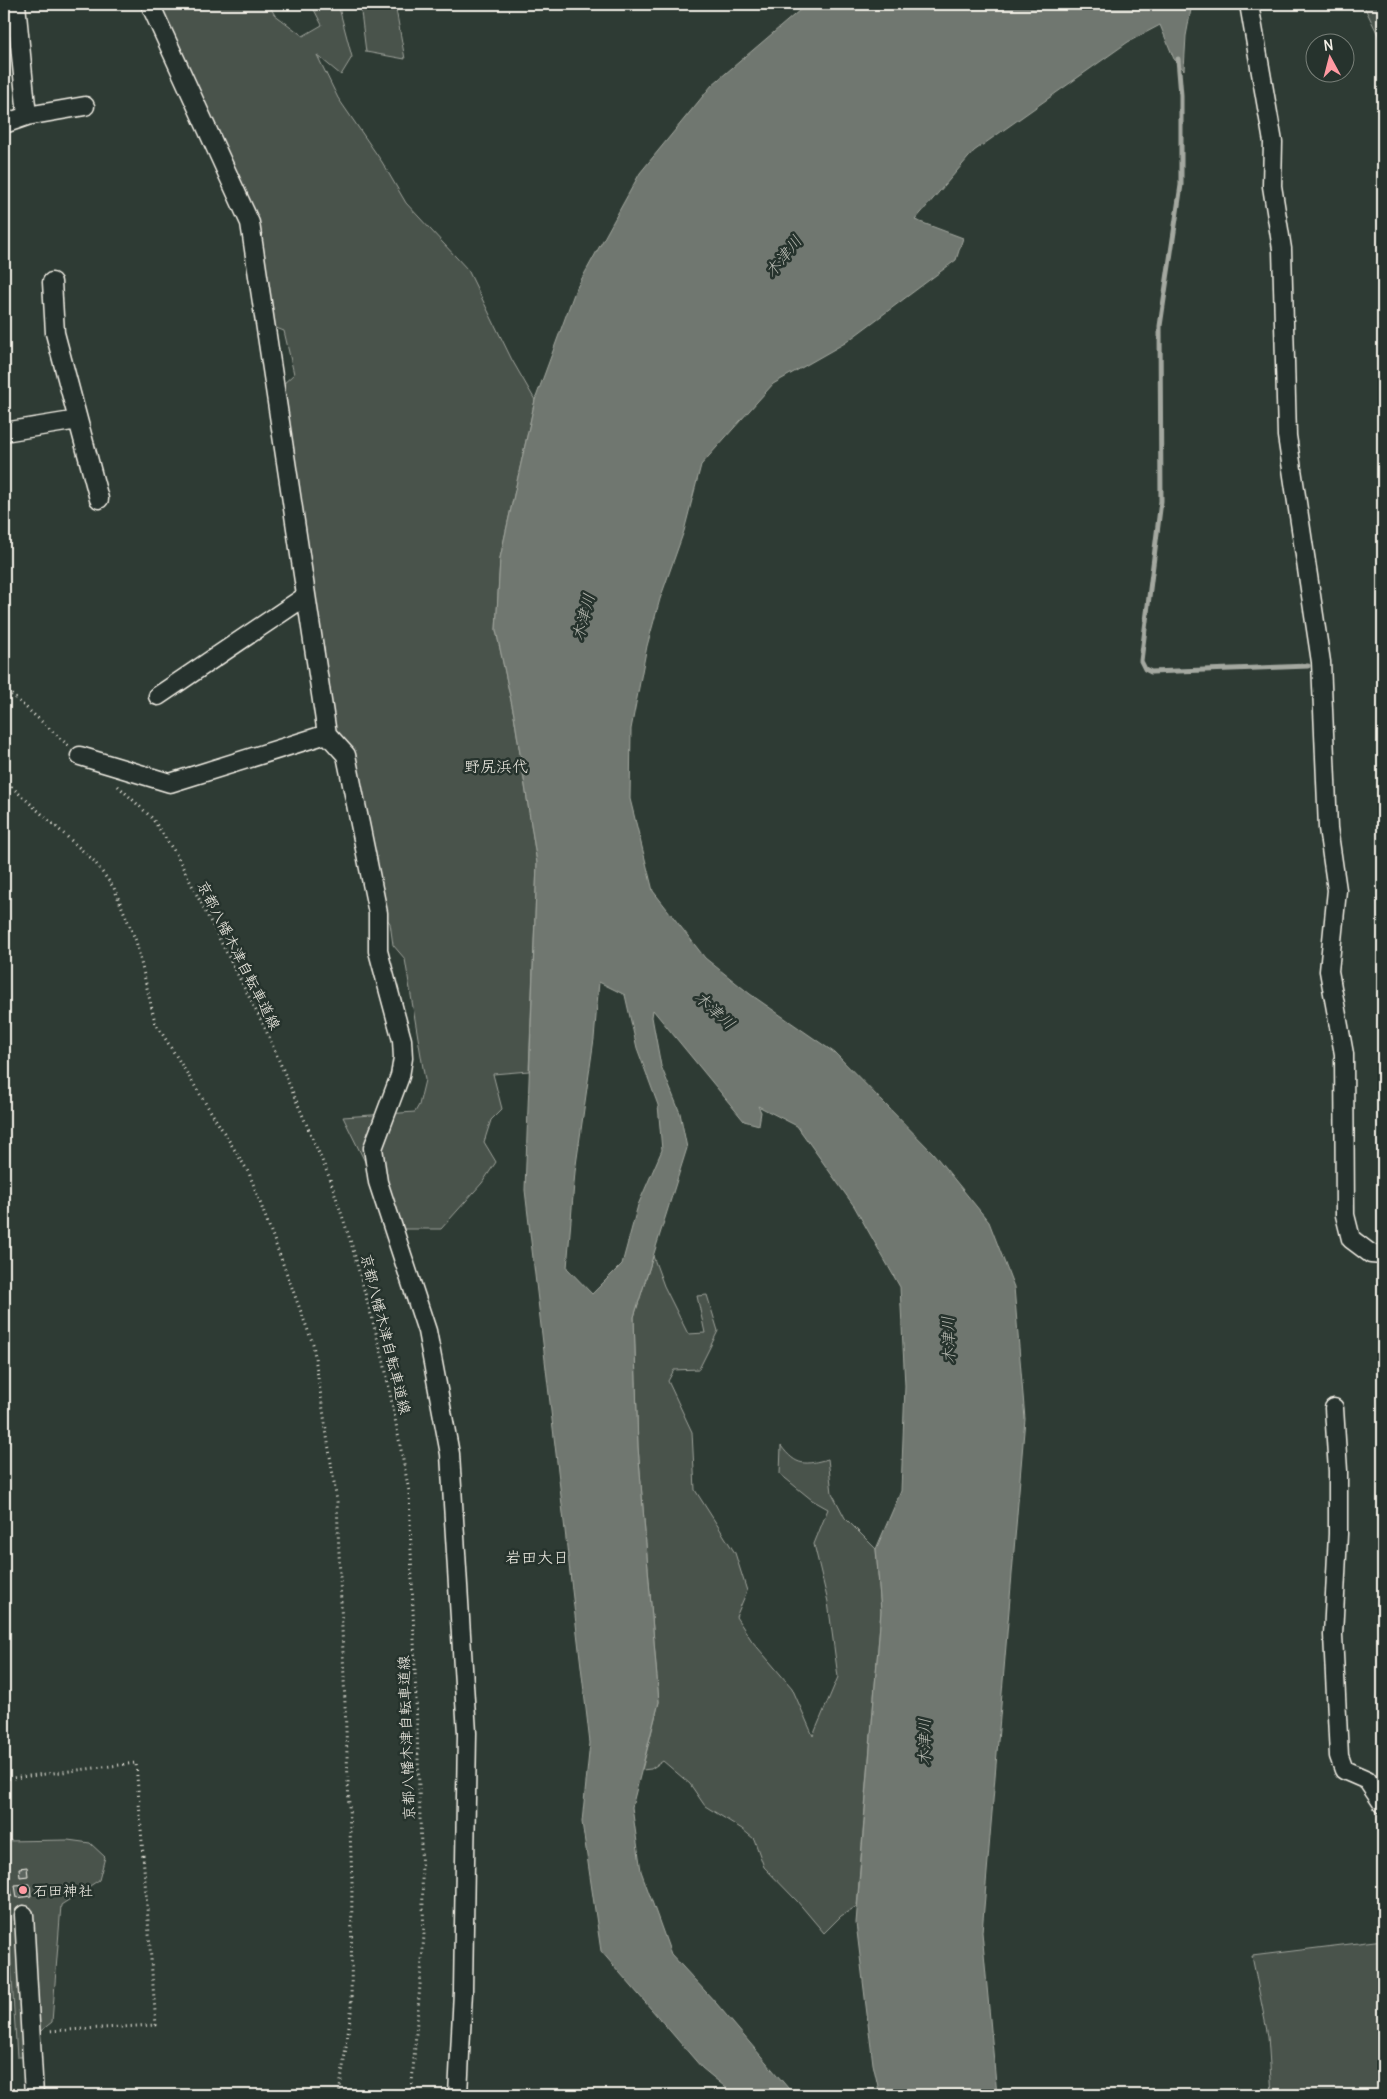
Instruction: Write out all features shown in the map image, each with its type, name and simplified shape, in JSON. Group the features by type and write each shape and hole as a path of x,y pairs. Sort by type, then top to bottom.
{"street":[{"path":"16,4 27,116"},
{"path":"150,4 250,222 327,734 346,755 378,913 378,952 402,1040 403,1058 400,1076 373,1148 378,1182 427,1331 450,1454 467,1733 463,1991 458,2095"},
{"path":"1249,4 1273,142 1272,186 1282,249 1286,436 1321,662 1328,828 1337,890 1329,971 1344,1054 1345,1215 1351,1239 1371,1254 1383,1255"},
{"path":"4,124 27,116 85,106"},
{"path":"52,282 55,333 99,499"},
{"path":"4,432 78,420"},
{"path":"158,696 306,596"},
{"path":"80,756 170,783 327,734"},
{"path":"1334,1408 1338,1471 1338,1534 1332,1635 1339,1756 1344,1770 1367,1780 1383,1804"},
{"path":"24,1915 34,2095"}],"path":[{"path":"4,688 80,756"},
{"path":"4,780 94,861 114,888 136,941 155,1022 249,1173 313,1344 337,1502 352,1881 351,2012 340,2095"},
{"name":"京都八幡木津自転車道線","path":"116,784 152,818 176,854 265,1028 330,1180 352,1246 384,1362 409,1491 424,1936 411,2095"},
{"path":"4,1779 136,1763 156,2025 31,2032"}],"shaded area":[{"path":"156,4 269,4 274,14 303,36 322,25 311,4 338,4 352,57 341,75 317,55 338,98 382,162 406,203 468,270 512,360 535,400 500,558 496,630 514,715 537,863 529,1071 493,1074 502,1109 491,1120 484,1142 496,1162 482,1183 441,1229 398,1229 343,1117 415,1112 419,1105 425,1080 405,959 393,945 390,923 371,898 356,777 333,741 281,386 294,374 284,331 271,326 257,220"},
{"path":"360,4 395,4 405,59 366,52"},
{"path":"1363,4 1383,4 1383,45"},
{"path":"653,1256 664,1286 688,1334 705,1333 697,1296 707,1295 718,1331 699,1369 674,1370 668,1381 692,1432 695,1490 735,1553 747,1591 736,1617 752,1641 792,1688 813,1736 838,1677 828,1602 814,1544 828,1509 812,1500 780,1474 781,1446 792,1458 802,1463 828,1459 832,1493 845,1518 876,1549 881,1611 857,1906 841,1916 824,1933 797,1901 764,1867 754,1839 742,1829 705,1806 690,1784 663,1761 651,1769 642,1770 659,1702 638,1447 634,1317"},
{"path":"68,1840 90,1843 105,1857 99,1880 61,1905 52,2022 37,2034 27,2057 17,2057 9,1933 4,1921 4,1841"},
{"path":"1383,1940 1383,2095 1272,2095 1268,2036 1252,1956"}],"water":[{"name":"木津川","path":"807,4 1192,4 1186,36 1184,70 1174,59 1160,25 1128,42 974,151 915,220 963,238 956,260 845,343 773,384 701,465 684,531 660,599 647,646 631,729 630,799 653,891 705,958 750,994 835,1053 933,1153 989,1222 1014,1287 1025,1419 982,1932 997,2095 880,2095 873,2064 856,1923 881,1611 876,1549 901,1491 905,1386 900,1287 854,1206 797,1126 758,1106 761,1112 759,1125 744,1121 653,1010 652,1017 661,1066 680,1113 687,1148 634,1317 638,1447 659,1702 632,1807 641,1871 671,1954 716,2003 794,2095 735,2095 702,2068 601,1951 582,1822 590,1743 525,1190 537,863 514,715 496,630 500,558 535,400 575,291 640,173 712,85","holes":["599,982 625,995 637,1048 658,1105 662,1150 638,1205 622,1264 592,1294 567,1268 575,1172 594,1039"]}],"building":[{"path":"27,1867 28,1876 20,1877 19,1868"},
{"path":"30,1884 31,1896 17,1898 15,1885"},
{"path":"10,1886 12,1896 4,1897 4,1887"}],"waterway":[{"path":"1178,59 1181,95 1181,185 1160,326 1161,501 1141,661 1145,669 1151,672 1308,666"}],"place":[{"name":"石田神社","path":"23,1890"}],"district":[{"name":"野尻浜代","path":"496,766"},
{"name":"岩田大日","path":"537,1557"}]}
